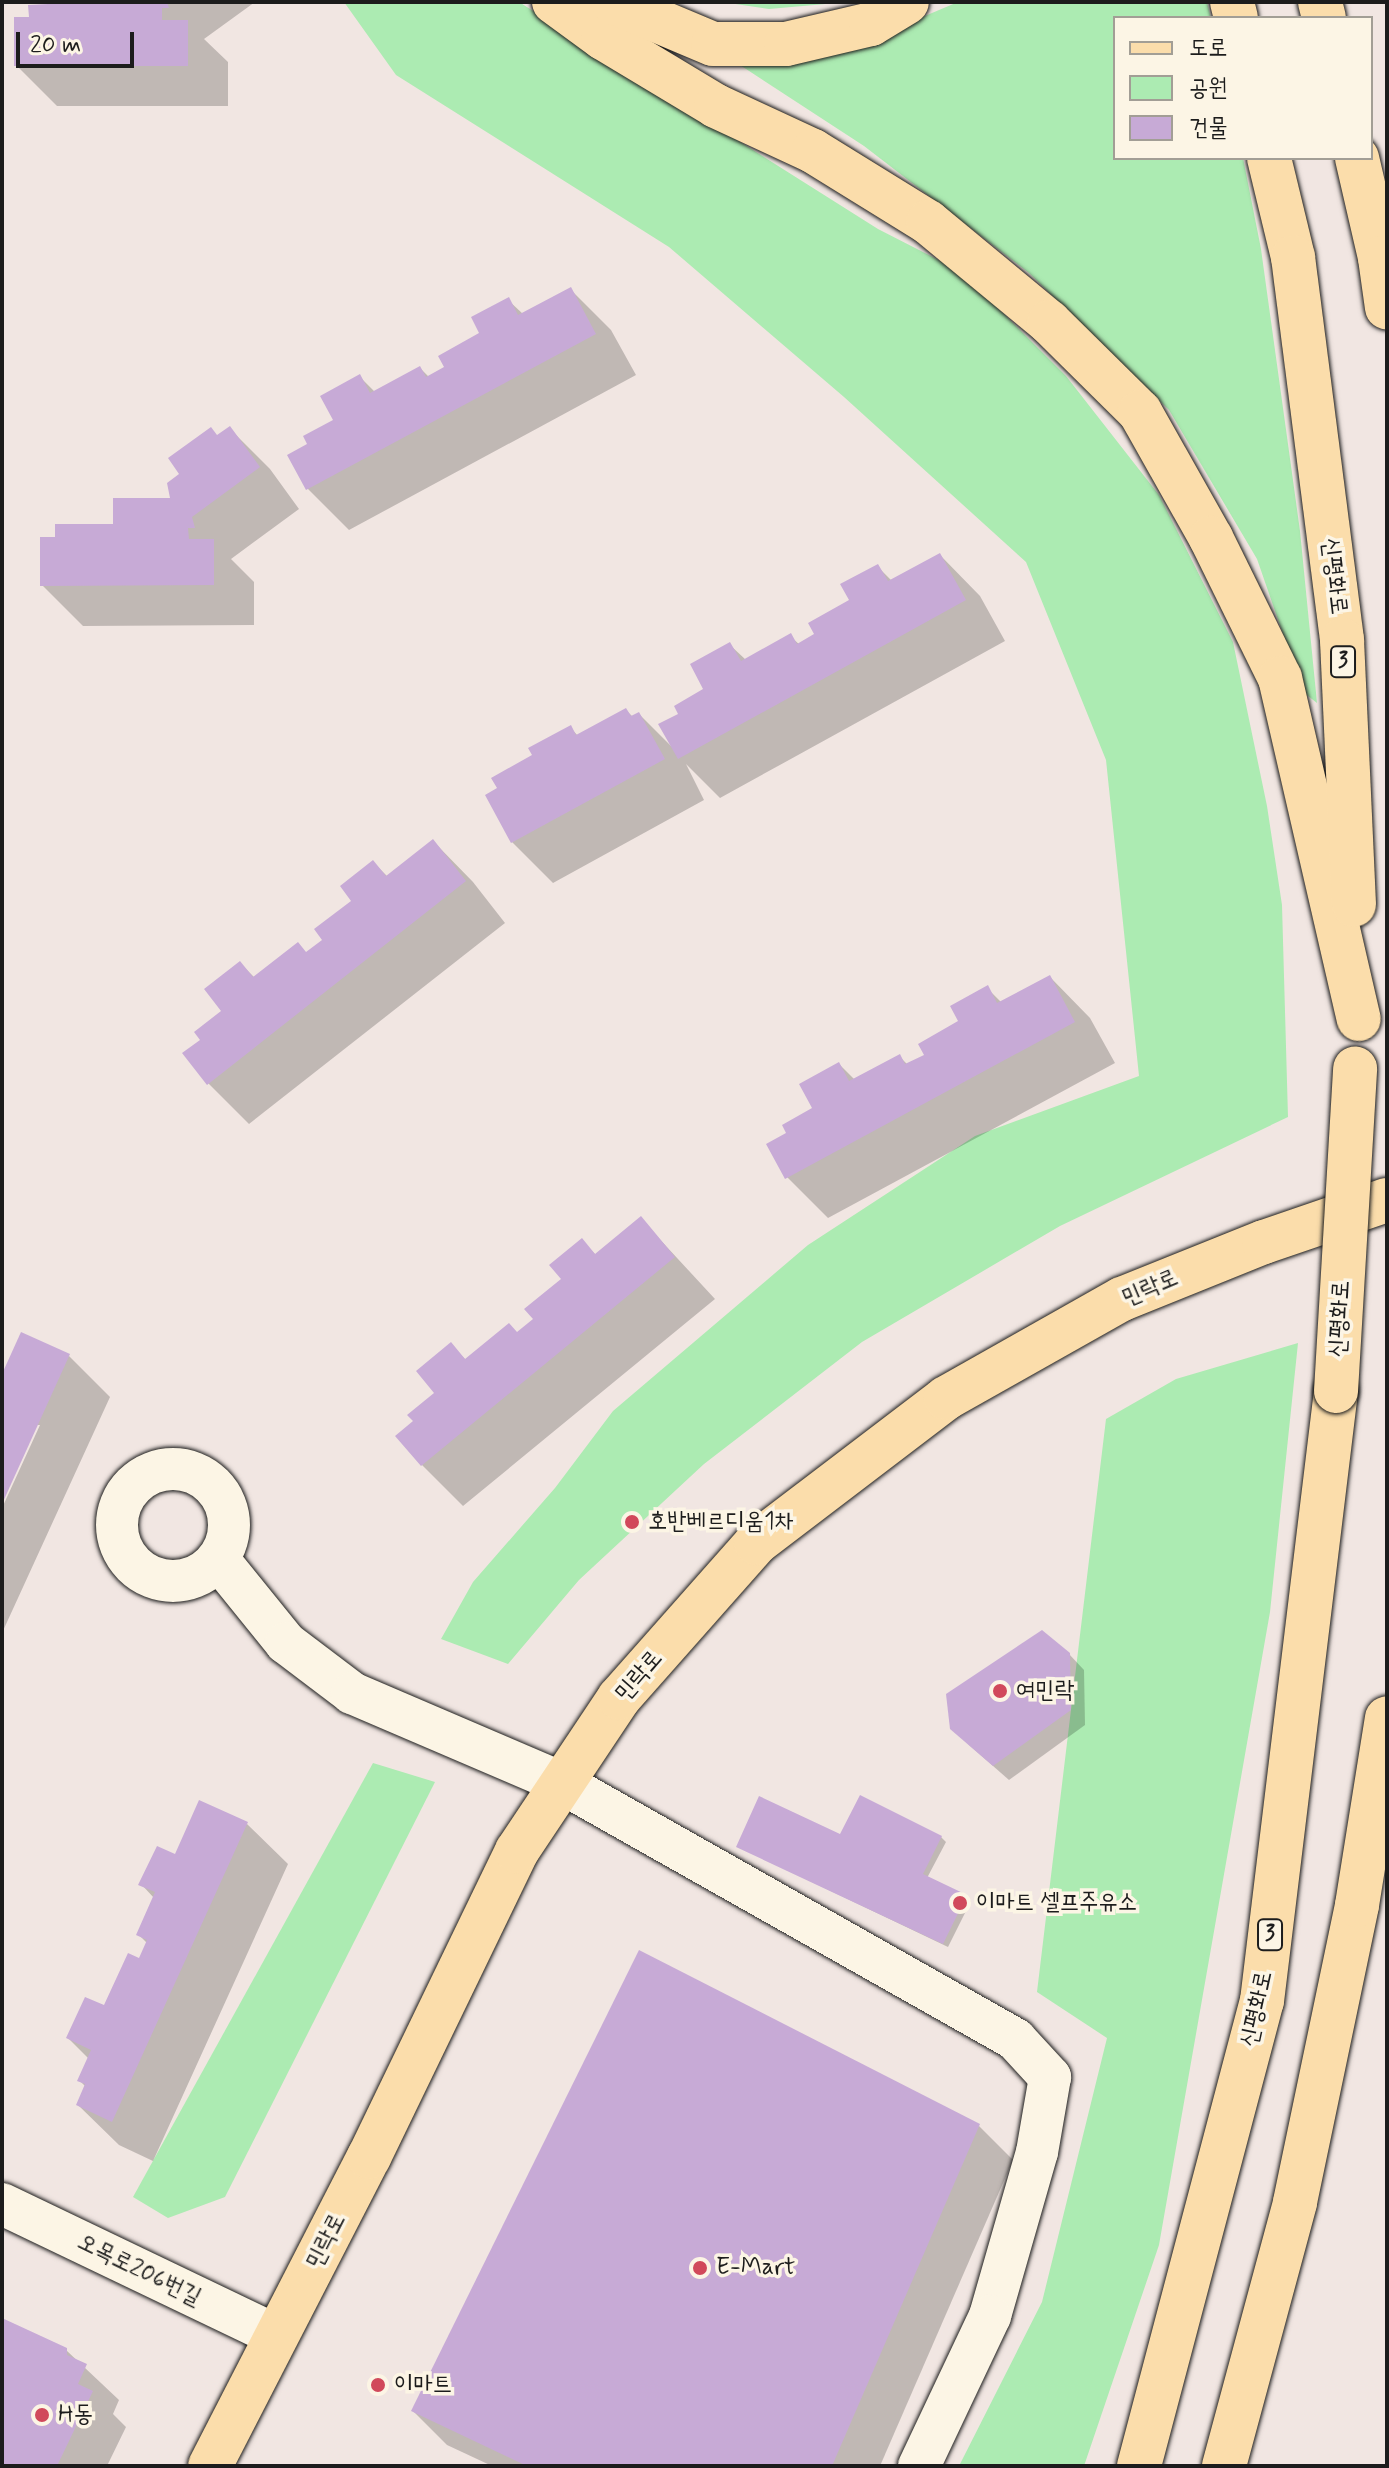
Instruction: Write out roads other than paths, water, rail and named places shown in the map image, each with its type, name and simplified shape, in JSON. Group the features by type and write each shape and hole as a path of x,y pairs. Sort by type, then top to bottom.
{"main road":[{"path":"554,2 603,38 716,106 813,151 928,222 1049,322 1140,412 1211,538 1280,678 1359,1019"},
{"path":"613,2 713,44 786,44 871,24 907,2"},
{"name":"신평화로","path":"1139,2466 1262,2001 1336,1391 1359,1019 1342,640 1293,257 1269,160"},
{"path":"1357,160 1380,258 1387,308"},
{"name":"민락로","path":"210,2466 369,2157 517,1851 560,1782 619,1698 756,1543 946,1398 1122,1299 1264,1242 1387,1200"},
{"path":"1224,2466 1295,2202 1357,1905 1387,1718"}],"street":[{"path":"218,1559 286,1643 352,1693 560,1782 1015,2039 1050,2077 1037,2152 990,2316 919,2466"},
{"name":"오목로206번길","path":"2,2204 277,2336"}],"place":[{"name":"호반베르디움1차","path":"632,1522"},
{"name":"여민락","path":"1000,1691"},
{"name":"이마트 셀프주유소","path":"960,1903"},
{"name":"E-Mart","path":"700,2268"},
{"name":"이마트","path":"378,2385"},
{"name":"H동","path":"42,2415"}]}
